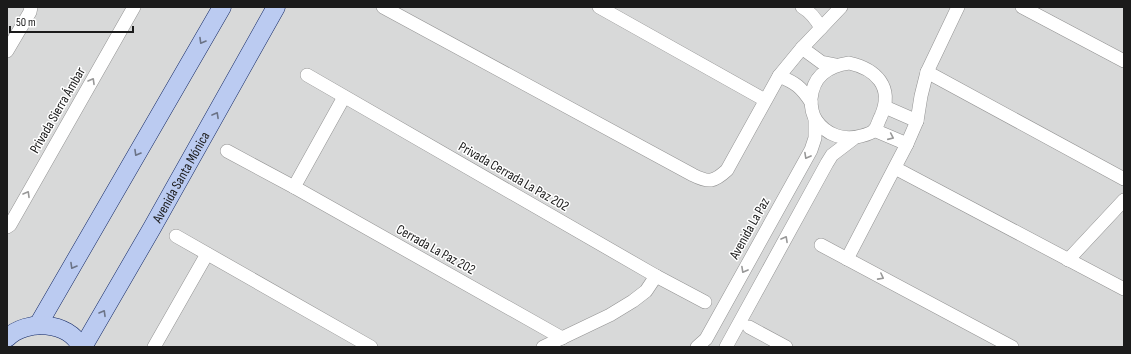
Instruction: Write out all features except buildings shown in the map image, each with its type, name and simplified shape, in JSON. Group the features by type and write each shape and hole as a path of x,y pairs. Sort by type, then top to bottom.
{"street":[{"path":"7,52 30,12 31,7"},
{"name":"Privada Sierra Ámbar","path":"7,227 10,225 134,7"},
{"path":"38,325 222,7"},
{"name":"Avenida Santa Mónica","path":"82,347 152,228 276,7"},
{"path":"384,7 703,180 712,180 720,177 727,170 779,76 802,48 841,7"},
{"path":"599,7 765,100"},
{"path":"802,7 809,11 821,28"},
{"path":"847,259 907,144 917,121 927,72 958,7"},
{"path":"1022,7 1124,61"},
{"path":"802,48 822,62 831,65 849,63 862,66 873,72 881,82 886,94 885,107 874,130 865,135 853,138 840,138 823,129 815,119 811,106 812,91 818,79 827,70 836,65"},
{"path":"927,72 1124,179"},
{"name":"Privada Cerrada La Paz 202","path":"307,75 656,276 705,302"},
{"path":"779,76 791,81 801,88 811,102"},
{"path":"294,187 344,97"},
{"path":"885,107 917,121"},
{"name":"Avenida La Paz","path":"697,347 706,339 811,150 815,138 815,119"},
{"path":"874,130 907,144"},
{"path":"726,347 827,163 832,155 853,138"},
{"name":"Cerrada La Paz 202","path":"227,151 294,187 562,338"},
{"path":"895,168 1124,289"},
{"path":"1068,260 1124,200"},
{"path":"176,236 371,347"},
{"path":"821,245 1012,347"},
{"path":"160,345 207,254"},
{"path":"543,347 610,315 634,301 646,292 656,276"},
{"path":"9,334 27,327 44,325 66,332 82,347"},
{"path":"749,328 786,347"}],"shaded area":[{"path":"7,7 1124,7 1124,347 7,347"}]}
